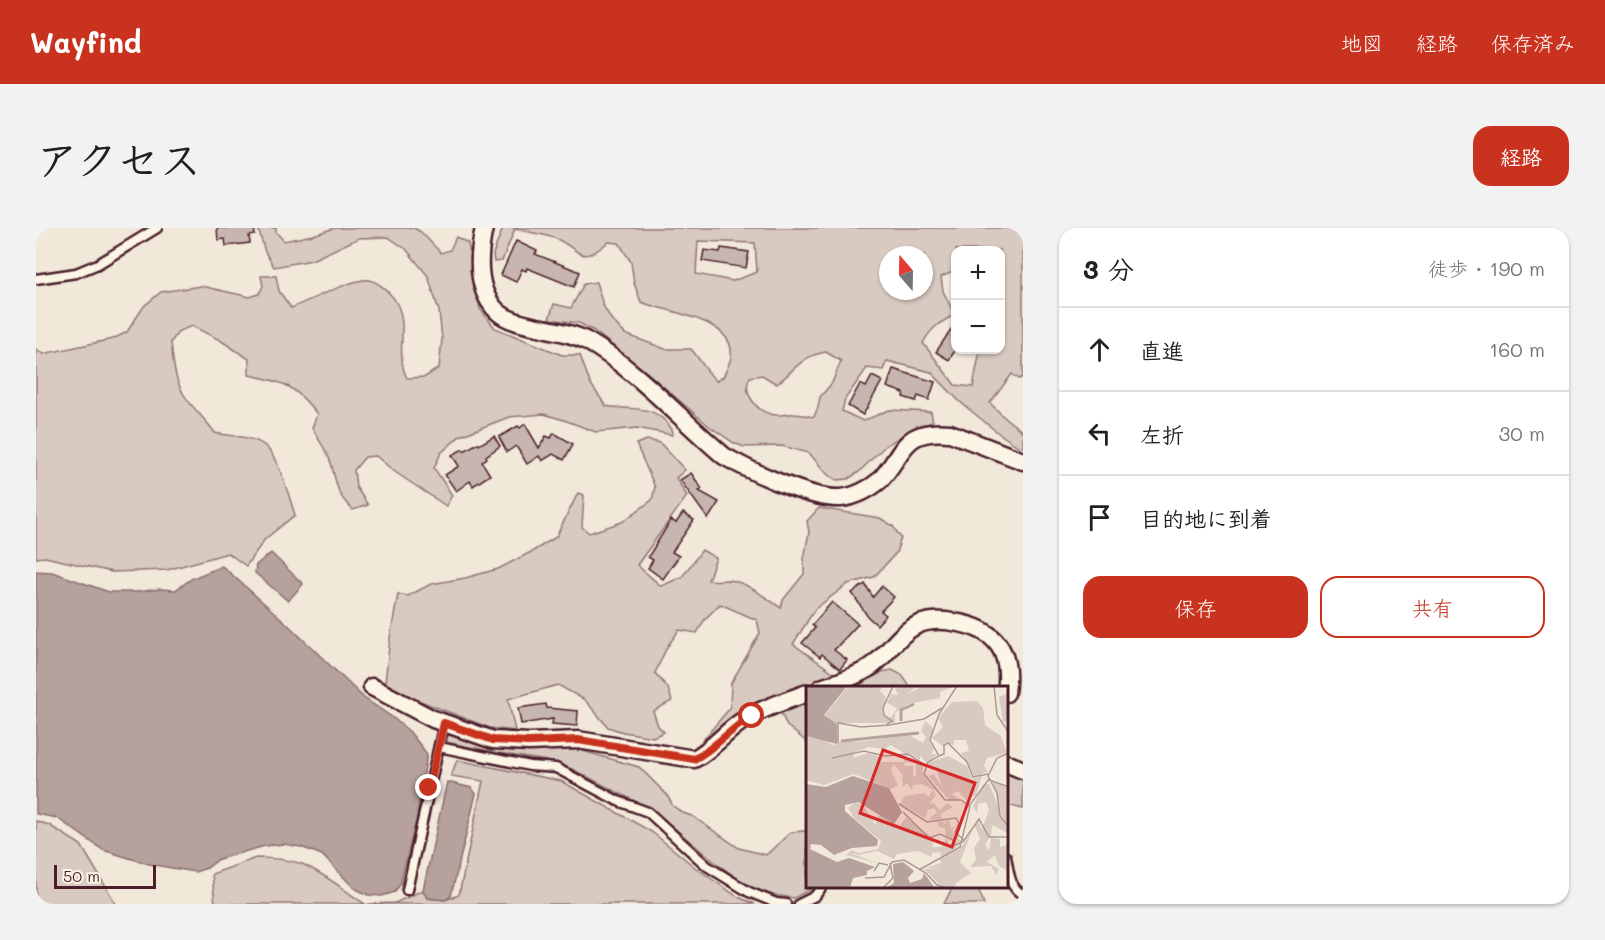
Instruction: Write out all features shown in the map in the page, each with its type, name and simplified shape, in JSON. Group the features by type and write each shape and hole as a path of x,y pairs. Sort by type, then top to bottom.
{"street":[{"path":"482,229 483,287 488,299 498,312 515,320 578,336 588,341 610,356 724,456 746,468 796,489 842,498 856,494 879,480 906,444 916,437 938,432 950,433 1023,461"},
{"path":"827,686 852,677 872,666 895,643 918,625 940,620 976,628 995,639 1006,661 1009,673 1007,686"},
{"path":"372,687 444,723 493,740 529,742 578,740 694,759 702,755 739,723 768,708 806,693"},
{"path":"1008,764 1023,770"}],"lane":[{"path":"36,279 76,273 98,264 158,228"},
{"path":"407,890 444,723"},
{"path":"439,747 530,766 556,768 618,801 648,812 707,866 749,892 776,903 786,904"},
{"path":"1008,866 1012,885 1023,894"},
{"path":"799,904 815,896 820,889"}],"shaded area":[{"path":"258,228 276,228 276,232 284,241 335,228 414,228 421,232 441,253 450,250 456,237 468,243 480,309 495,328 562,355 580,355 590,383 606,406 646,410 653,413 667,423 673,435 637,428 596,432 544,414 509,417 460,436 441,453 434,468 452,495 446,506 395,472 376,456 365,457 354,470 356,487 368,505 353,510 340,494 331,463 312,428 317,414 309,404 288,386 249,375 249,359 220,340 192,326 179,331 171,342 176,375 183,393 215,433 248,438 265,446 279,468 295,515 265,539 246,566 228,553 167,570 112,572 45,557 36,558 36,349 43,354 113,339 127,332 144,306 161,292 201,286 250,297 259,294 263,286 261,276 276,276 279,291 291,308 354,282 370,280 385,289 395,299 398,306 402,323 402,358 407,378 425,377 439,368 442,339 439,311 428,276 406,249 388,237 359,238 312,260 274,267 265,252"},
{"path":"503,228 1023,228 1023,377 1019,379 1012,374 990,403 1023,432 1023,447 1019,447 997,432 959,401 931,372 887,361 883,370 867,368 845,399 842,411 863,421 889,410 931,412 933,422 913,429 885,446 859,472 848,479 837,480 828,475 809,453 782,446 744,447 734,443 709,426 594,331 579,323 549,319 554,304 571,308 584,284 596,282 603,305 611,319 625,334 665,349 691,349 716,381 723,377 731,355 729,343 722,333 711,325 696,319 641,302 634,283 631,262 619,243 608,242 591,254 585,255 554,238 515,229 502,261 494,262 493,254","holes":["698,241 755,243 757,272 733,281 696,274","826,352 841,361 832,383 820,397 814,417 797,414 773,415 759,408 751,399 748,388 750,377 762,375 777,384 805,360"]},
{"path":"647,440 660,443 685,470 676,478 687,496 637,565 661,586 682,577 702,550 716,558 708,580 742,583 781,608 783,600 804,574 809,532 807,521 819,508 880,518 893,526 901,538 896,553 874,577 848,584 815,609 793,644 834,673 825,679 746,712 708,743 702,741 730,708 731,683 760,633 757,620 720,604 705,619 697,633 679,630 667,647 655,673 668,688 672,701 653,711 658,726 664,732 653,737 608,727 585,700 558,685 508,699 515,731 490,728 397,692 385,683 398,594 408,596 431,584 498,569 533,551 556,537 578,493 584,495 582,527 589,533 622,522 652,500 655,487 636,444"},
{"path":"271,553 303,584 288,601 255,573 256,565"},
{"path":"222,566 283,620 364,698 410,732 427,754 416,822 400,884 395,892 382,896 368,895 354,888 322,855 301,847 284,844 265,846 219,859 207,868 195,872 149,864 103,850 57,818 36,814 36,571 52,572 109,592 136,592 175,590 193,578"},
{"path":"892,670 902,675 910,686 859,685 882,672"},
{"path":"806,702 806,741 787,726 780,711"},
{"path":"451,733 572,748 639,767 667,795 673,806 739,848 766,855 791,832 805,831 806,889 811,889 794,898 773,895 748,886 712,860 654,811 572,769 547,761 447,742 447,737"},
{"path":"457,760 561,781 652,832 696,868 738,897 755,904 368,904 395,903 423,890 427,898 445,900 459,895 483,781 451,776"},
{"path":"1008,773 1023,779 1023,809 1008,805"},
{"path":"447,782 472,788 476,794 451,896 445,900 427,898 423,890"},
{"path":"36,821 49,825 81,845 116,904 36,904"},
{"path":"256,858 279,859 302,864 326,877 365,904 215,904 212,874"},
{"path":"952,889 978,889 984,904 944,904"}],"building":[{"path":"217,228 254,228 255,235 249,236 250,243 226,246 225,239 218,240"},
{"path":"516,241 537,251 535,254 580,272 574,287 527,268 526,271 522,269 516,282 501,275"},
{"path":"721,248 749,252 746,268 702,261 704,250 720,252"},
{"path":"951,330 951,354 953,354 949,360 936,352"},
{"path":"893,369 935,382 929,400 918,396 916,401 903,397 904,393 887,387"},
{"path":"872,376 882,381 863,415 848,406 860,384 866,387"},
{"path":"525,424 539,448 546,436 551,438 554,433 573,444 564,460 553,454 542,461 539,456 527,464 516,446 507,452 499,437"},
{"path":"494,436 500,446 486,456 487,458 482,462 490,475 473,486 470,481 456,491 445,475 459,466 452,455 478,443 479,445"},
{"path":"691,473 702,489 699,491 719,502 708,519 680,480"},
{"path":"683,513 694,520 672,552 679,556 663,579 648,568 653,560 648,557 671,520 676,523"},
{"path":"865,584 873,597 882,586 894,597 881,611 886,615 877,625 868,617 852,593"},
{"path":"832,602 858,624 834,650 847,660 840,669 822,654 820,657 802,643 815,628 812,625"},
{"path":"546,704 547,708 578,711 577,726 552,724 553,719 521,724 518,708"}],"route":[{"path":"429,788 444,723 493,740 529,742 578,740 694,759 702,755 739,723 752,716"}]}
